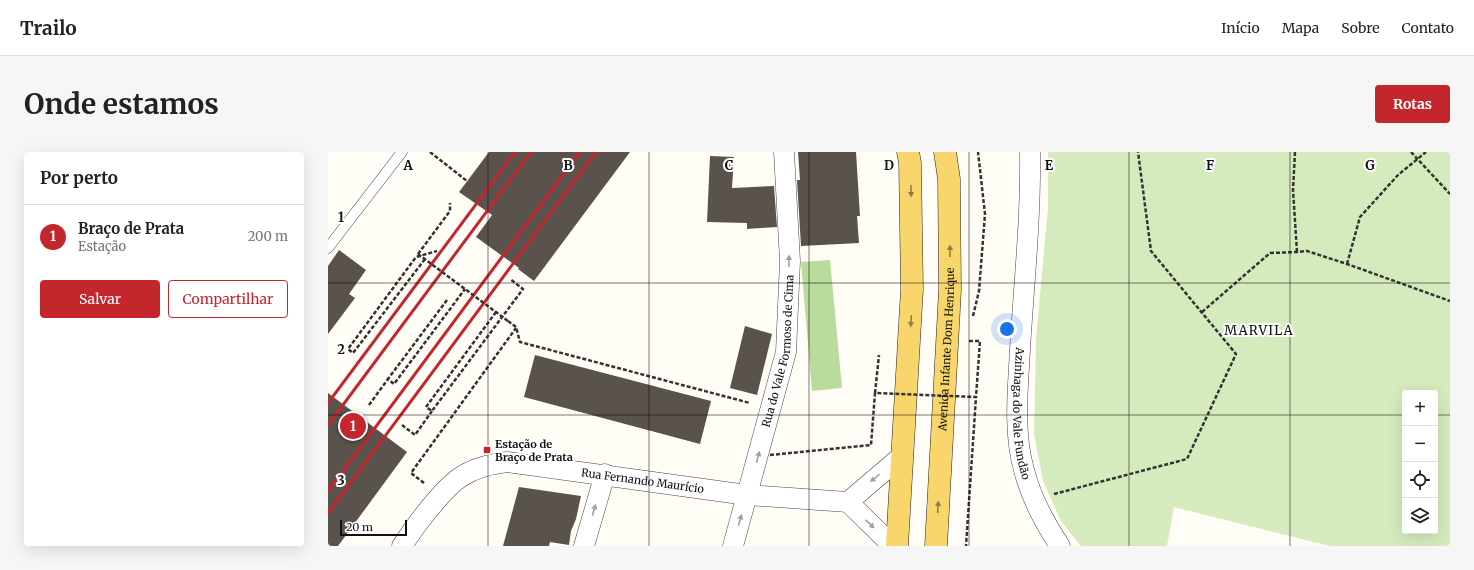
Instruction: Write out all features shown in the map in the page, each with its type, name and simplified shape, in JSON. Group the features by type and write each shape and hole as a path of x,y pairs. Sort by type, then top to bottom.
{"main road":[{"path":"897,546 912,289 910,164 908,152"},
{"name":"Avenida Infante Dom Henrique","path":"936,546 950,290 949,180 945,152"}],"street":[{"name":"Rua do Vale Formoso de Cima","path":"733,546 786,352 790,261 784,152"},
{"name":"Azinhaga do Vale Fundão","path":"1030,152 1029,212 1016,414 1023,469 1034,499 1060,546"},
{"path":"893,546 848,502 903,455"},
{"name":"Rua Fernando Maurício","path":"402,546 407,537 439,495 449,485 462,475 475,468 507,462 605,474 747,495 848,502"},
{"path":"584,546 605,474"}],"lane":[{"path":"328,248 402,152"}],"path":[{"path":"430,152 467,181"},
{"path":"972,320 979,291 985,214 978,152"},
{"path":"1034,499 1187,459 1236,354 1151,251 1138,152"},
{"path":"1296,152 1293,190 1297,252"},
{"path":"1411,152 1450,194"},
{"path":"1347,264 1360,217 1398,175 1426,152"},
{"path":"425,259 353,353 348,349 450,211 450,203"},
{"path":"417,255 437,251"},
{"path":"1202,312 1270,253 1307,252 1347,264 1450,301"},
{"path":"417,255 425,259 516,327 520,342 770,408"},
{"path":"402,425 415,435 523,289 510,279"},
{"path":"388,380 394,384 466,289"},
{"path":"369,405 447,301"},
{"path":"432,411 426,407 496,312"},
{"path":"439,495 411,473 516,327"},
{"path":"966,341 980,341 966,546"},
{"path":"770,455 871,445 879,355"},
{"path":"875,393 976,397"}],"green space":[{"path":"1048,152 1450,152 1450,546 1330,546 1174,507 1167,546 1081,546 1061,521 1043,481 1034,434 1036,339 1048,208"},
{"path":"830,260 842,388 812,391 801,262"}],"building":[{"path":"489,152 630,152 534,281 518,269 519,268 476,237 492,215 459,192"},
{"path":"798,152 856,152 860,216 857,216 859,243 801,246 797,180 800,180"},
{"path":"710,156 734,157 732,188 774,186 777,227 747,229 747,223 707,222"},
{"path":"339,250 366,270 349,294 355,298 328,334 328,266"},
{"path":"745,326 772,334 757,395 730,388"},
{"path":"535,355 711,401 700,444 524,397"},
{"path":"328,393 407,452 338,546 328,546"},
{"path":"519,487 581,496 576,519 571,531 569,545 550,542 549,546 503,546"}],"railway":[{"path":"328,403 515,152"},
{"path":"328,425 531,152"},
{"path":"328,491 580,152"},
{"path":"328,513 596,152"}],"place":[{"name":"Braço de Prata","path":"353,426"},
{"name":"Estação de Braço de Prata","path":"487,450"}],"district":[{"name":"MARVILA","path":"1259,330"}]}
